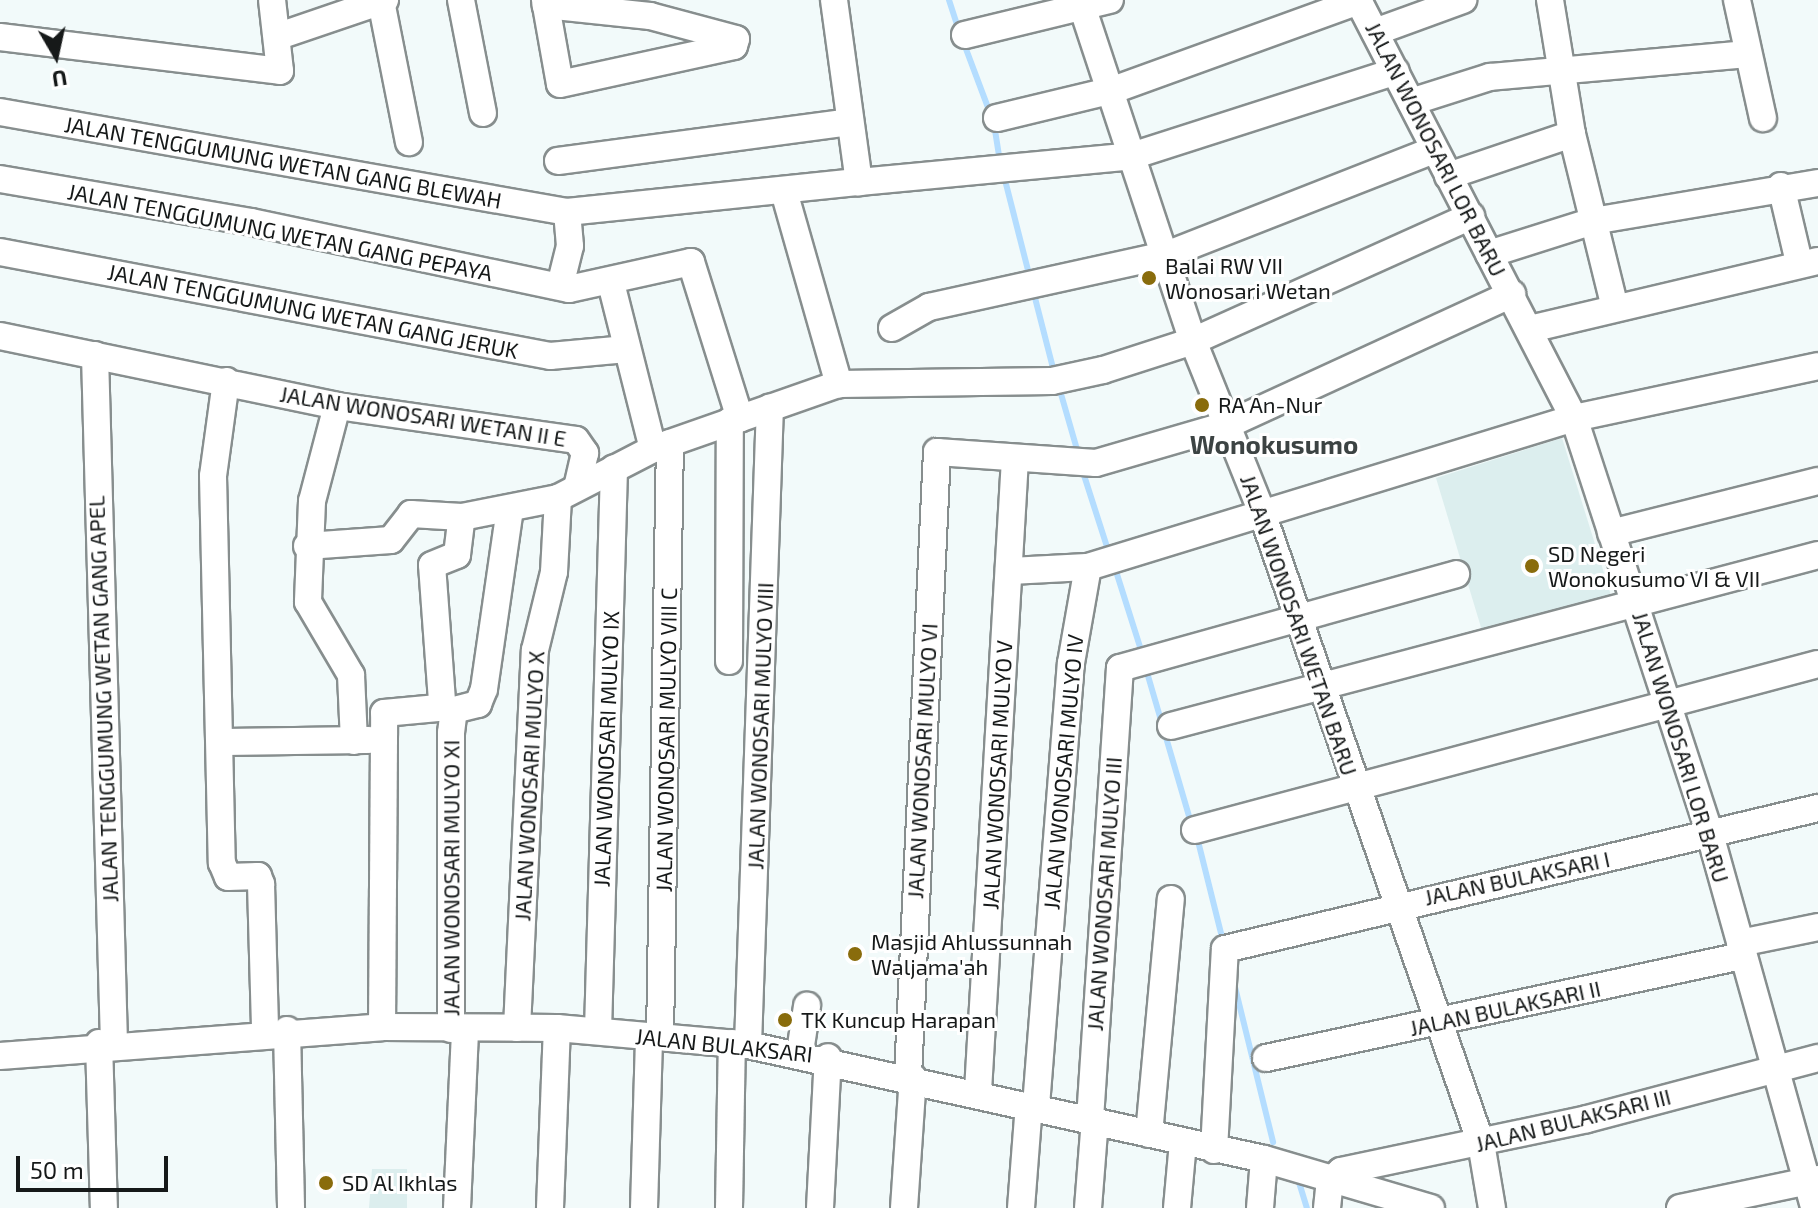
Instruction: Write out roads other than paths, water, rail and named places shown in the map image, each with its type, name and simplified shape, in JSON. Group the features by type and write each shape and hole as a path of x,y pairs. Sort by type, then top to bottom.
{"street":[{"path":"0,37 275,71 282,67 272,0"},
{"path":"461,0 483,113"},
{"path":"834,0 859,182"},
{"path":"965,35 1081,4 1110,0"},
{"path":"997,118 1113,90 1358,0"},
{"name":"JALAN WONOSARI LOR BARU","path":"1358,0 1574,418 1711,838 1773,1067 1812,1180 1814,1208"},
{"path":"1375,32 1463,0"},
{"path":"1550,0 1564,69 1572,134 1614,304"},
{"path":"1737,0 1746,54 1763,118"},
{"path":"279,36 383,1 409,142"},
{"path":"545,3 650,16 736,39 734,46 560,84 545,3"},
{"name":"JALAN WONOSARI WETAN BARU","path":"1081,4 1113,90 1193,341 1261,510 1394,904 1440,1023 1481,1143 1492,1208"},
{"path":"1411,102 1490,77 1746,54"},
{"name":"JALAN TENGGUMUNG WETAN GANG BLEWAH","path":"0,112 567,212 785,195 859,182 1000,165 1132,156 1396,71"},
{"path":"558,161 849,122"},
{"path":"1448,176 1572,134"},
{"path":"892,328 929,307 1166,255 1434,150"},
{"name":"JALAN TENGGUMUNG WETAN GANG PEPAYA","path":"0,179 560,286 611,283 695,266 735,419"},
{"path":"1489,254 1593,221 1781,186 1818,183"},
{"path":"1530,329 1614,304 1808,261 1781,186"},
{"path":"785,195 839,384"},
{"path":"560,286 570,246 567,212"},
{"path":"307,546 391,540 411,514 462,517 510,509 568,491 662,446 839,384 1052,381 1193,341 1471,216"},
{"name":"JALAN TENGGUMUNG WETAN GANG JERUK","path":"0,252 550,356 627,349"},
{"name":"JALAN WONOSARI MULYO VIII C","path":"611,283 627,349 662,446 655,1036 644,1208"},
{"path":"1015,458 1096,463 1227,425 1512,294"},
{"name":"JALAN WONOSARI WETAN II E","path":"0,336 337,406 576,440 585,453 568,491"},
{"name":"JALAN TENGGUMUNG WETAN GANG APEL","path":"95,355 106,1043 104,1208"},
{"path":"1009,571 1084,574 1261,510 1574,418 1818,366"},
{"path":"226,381 213,476 223,872 258,876 261,884 291,1208"},
{"path":"337,406 307,546 308,602 351,675 354,741"},
{"name":"JALAN WONOSARI MULYO VIII","path":"729,1208 740,1044 770,407"},
{"path":"729,661 735,419"},
{"name":"JALAN WONOSARI MULYO VI","path":"904,1208 941,449 1015,458"},
{"name":"JALAN WONOSARI MULYO V","path":"978,1091 1015,458"},
{"name":"JALAN WONOSARI MULYO IX","path":"598,1031 614,468"},
{"path":"1611,533 1818,481"},
{"name":"JALAN WONOSARI MULYO X","path":"517,1028 535,650 554,572 568,491"},
{"name":"JALAN WONOSARI MULYO XI","path":"457,1208 458,1029 446,709 478,704 484,689 510,509"},
{"path":"382,1027 384,713 446,709 432,565 457,555 462,517"},
{"path":"1171,726 1818,555"},
{"name":"JALAN WONOSARI MULYO IV","path":"1021,1208 1084,574"},
{"path":"1295,613 1456,574"},
{"name":"JALAN WONOSARI MULYO III","path":"1088,1208 1120,668 1295,613"},
{"path":"1195,830 1355,786 1669,707 1818,664"},
{"path":"220,742 384,739"},
{"name":"JALAN BULAKSARI I","path":"1214,1150 1225,949 1394,904 1711,838 1818,808"},
{"path":"1149,1134 1171,899"},
{"name":"JALAN BULAKSARI II","path":"1266,1058 1440,1023 1818,927"},
{"path":"800,1052 807,1006"},
{"name":"JALAN BULAKSARI","path":"0,1056 106,1043 382,1027 557,1028 740,1044 828,1057 978,1091 1214,1150 1264,1159 1330,1181 1431,1208"},
{"path":"550,1208 557,1028"},
{"path":"820,1208 828,1057"},
{"name":"JALAN BULAKSARI III","path":"1330,1181 1355,1166 1481,1143 1818,1058"},
{"path":"1177,1208 1183,1142"},
{"path":"1260,1208 1264,1159"},
{"path":"1680,1208 1812,1180"},
{"path":"1327,1208 1330,1181"}],"waterway":[{"path":"949,0 959,31"},
{"path":"963,41 990,113"},
{"path":"994,124 1000,160"},
{"path":"1005,180 1029,274"},
{"path":"1034,294 1054,372"},
{"path":"1059,387 1078,453"},
{"path":"1082,469 1108,550"},
{"path":"1115,568 1142,653"},
{"path":"1146,669 1191,823"},
{"path":"1197,837 1223,941"},
{"path":"1234,983 1273,1142"},
{"path":"1298,1179 1307,1208"}],"place":[{"name":"Balai RW VII Wonosari Wetan","path":"1149,278"},
{"name":"RA An-Nur","path":"1202,405"},
{"name":"SD Negeri Wonokusumo VI & VII","path":"1532,566"},
{"name":"Masjid Ahlussunnah Waljama'ah","path":"855,954"},
{"name":"TK Kuncup Harapan","path":"785,1020"},
{"name":"SD Al Ikhlas","path":"326,1183"}],"district":[{"name":"Wonokusumo","path":"1274,444"}]}
